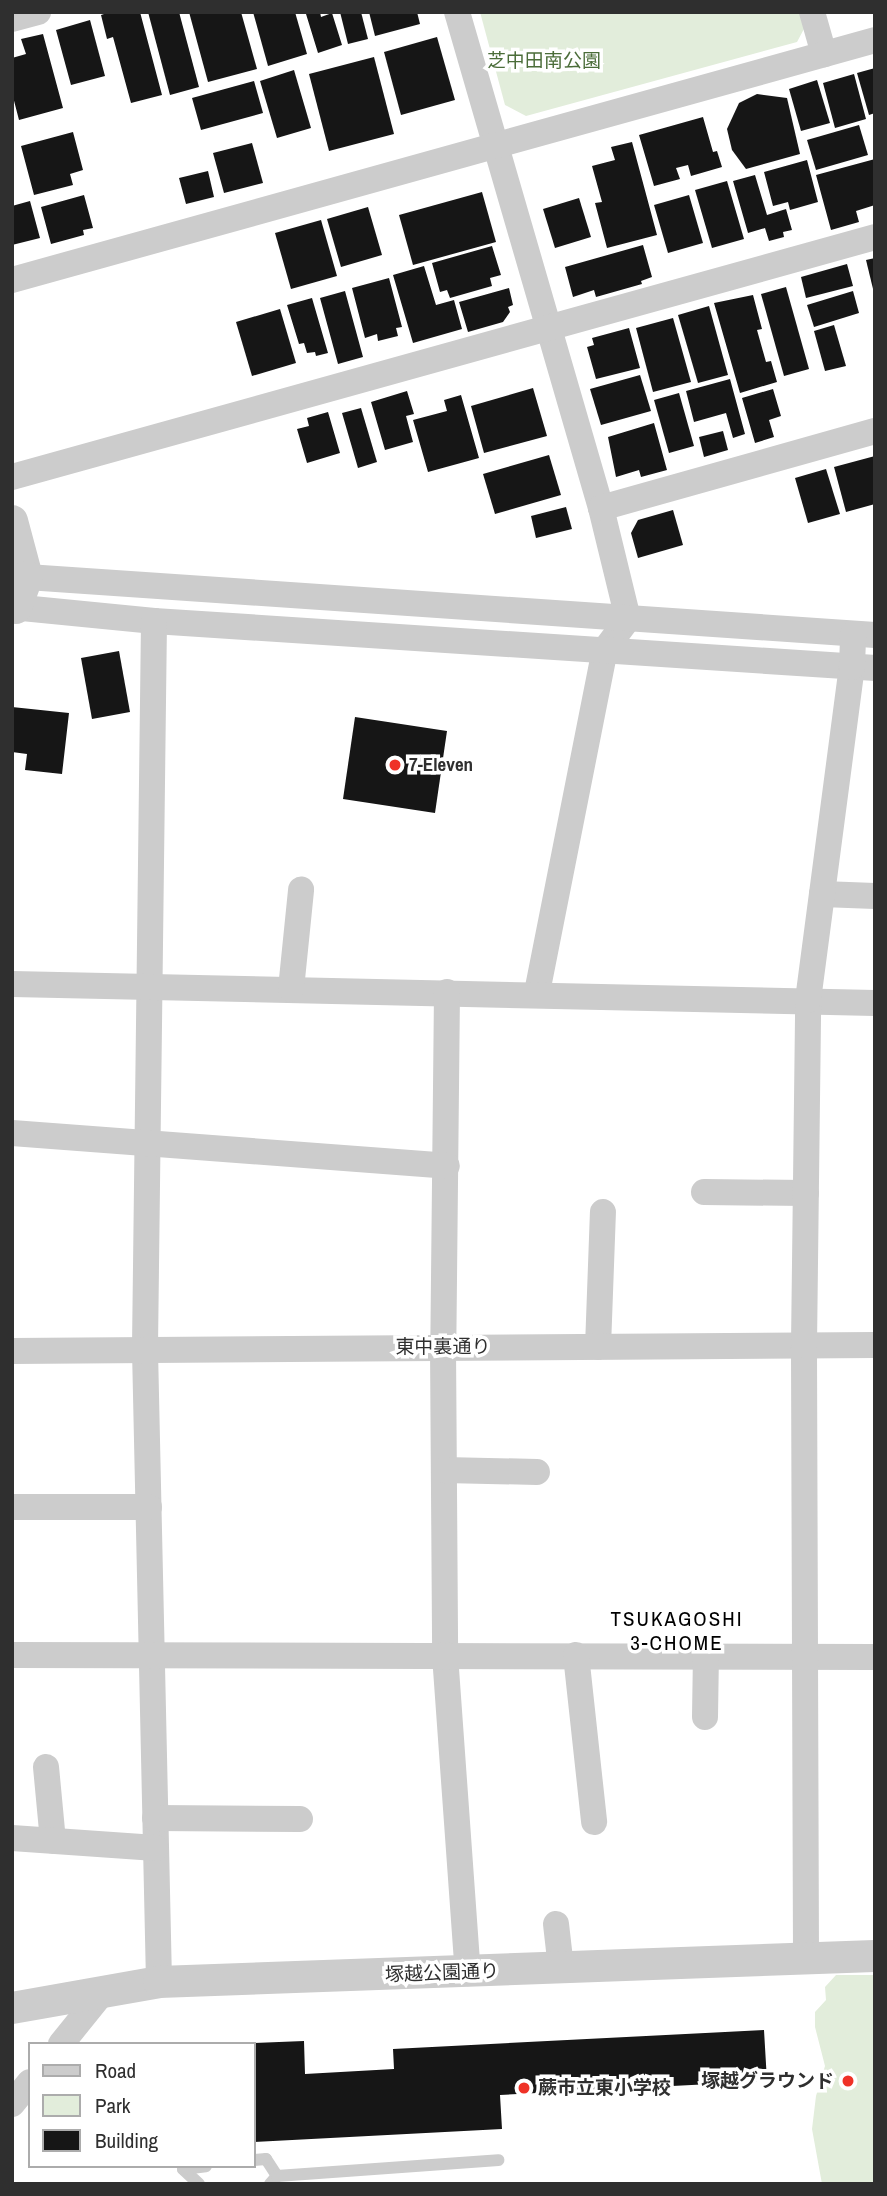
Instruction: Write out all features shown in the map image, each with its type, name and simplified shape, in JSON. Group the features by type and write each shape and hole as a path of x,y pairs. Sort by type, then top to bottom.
{"street":[{"path":"12,19 38,12"},
{"path":"457,12 601,508 628,618"},
{"path":"812,12 824,54"},
{"path":"12,280 875,40"},
{"path":"12,477 875,237"},
{"path":"601,508 875,431"},
{"path":"12,521 20,575 14,607 154,621 863,667"},
{"path":"20,575 864,634 863,667 822,894 808,1000 804,1345 806,1956"},
{"path":"537,993 605,649 628,618"},
{"path":"154,621 145,1350 159,1982"},
{"path":"291,989 301,890"},
{"path":"822,894 875,896"},
{"path":"12,984 537,993 875,1003"},
{"path":"447,992 443,1347 445,1655 468,1973"},
{"path":"12,1133 447,1166"},
{"path":"704,1192 806,1193"},
{"path":"598,1347 603,1212"},
{"name":"東中裏通り","path":"12,1351 875,1345"},
{"path":"444,1470 537,1472"},
{"path":"12,1507 149,1507"},
{"path":"576,1655 594,1822"},
{"path":"705,1717 706,1655"},
{"path":"12,1656 875,1657"},
{"path":"46,1767 52,1841"},
{"path":"156,1818 300,1819"},
{"path":"12,1839 156,1848"},
{"path":"555,1924 561,1968"},
{"name":"塚越公園通り","path":"12,2008 159,1982 468,1973 806,1956 875,1956"},
{"path":"63,2042 103,1992"},
{"path":"12,2104 28,2084"}],"lane":[{"path":"256,2160 265,2159 274,2180 498,2160"},
{"path":"191,2168 183,2169 199,2184"}],"green space":[{"name":"芝中田南公園","path":"480,12 801,12 805,27 797,42 526,116 505,105"},
{"name":"塚越グラウンド","path":"836,1975 875,1975 875,2184 822,2184 812,2129 816,2096 825,2066 815,2027 815,2012 826,2000 825,1987"}],"building":[{"path":"110,12 140,12 162,95 131,103 113,37 107,39 101,15"},
{"path":"148,12 179,12 199,87 170,95"},
{"path":"189,12 241,12 257,69 208,82"},
{"path":"253,12 295,12 307,54 268,66"},
{"path":"320,12 321,17 332,13 342,45 318,53 306,14"},
{"path":"340,12 361,12 368,39 348,44"},
{"path":"369,12 417,12 420,24 375,36"},
{"path":"90,20 105,76 71,85 56,30"},
{"path":"43,34 63,108 19,120 12,93 12,58 26,54 21,39"},
{"path":"437,37 455,100 401,115 384,52"},
{"path":"374,57 394,134 329,151 309,74"},
{"path":"875,68 875,113 869,115 857,73"},
{"path":"294,70 311,128 277,138 260,81"},
{"path":"854,74 866,119 835,128 823,83"},
{"path":"817,80 830,123 801,131 789,89"},
{"path":"254,81 263,113 201,130 192,98"},
{"path":"757,94 787,98 800,154 746,169 732,150 727,129 739,103"},
{"path":"703,117 713,152 717,151 722,167 691,176 688,165 676,168 680,179 654,186 639,135"},
{"path":"859,125 868,155 816,170 807,140"},
{"path":"73,132 83,170 70,174 73,185 34,195 21,146"},
{"path":"632,142 657,235 607,248 595,203 602,202 592,166 615,160 611,147"},
{"path":"252,143 263,183 224,193 213,153"},
{"path":"875,159 875,205 856,211 859,222 831,230 816,175"},
{"path":"807,160 818,202 790,210 788,202 773,206 764,172"},
{"path":"208,171 214,197 186,204 179,178"},
{"path":"755,175 767,215 786,209 792,230 783,232 784,237 769,241 765,228 748,233 733,181"},
{"path":"727,181 744,239 712,248 695,190"},
{"path":"482,192 496,242 413,265 399,215"},
{"path":"84,195 93,228 83,230 84,235 51,244 41,207"},
{"path":"689,195 703,243 668,253 654,205"},
{"path":"579,198 591,237 555,248 543,209"},
{"path":"30,201 40,238 12,245 12,206"},
{"path":"368,207 382,255 341,267 327,219"},
{"path":"321,220 337,276 291,289 275,233"},
{"path":"643,245 652,277 641,281 642,284 596,297 594,290 573,297 565,267"},
{"path":"492,246 501,275 490,278 492,286 450,298 447,290 440,292 432,263"},
{"path":"875,258 875,293 874,293 866,260"},
{"path":"847,264 853,286 806,298 801,277"},
{"path":"424,266 436,305 454,300 462,329 413,343 393,275"},
{"path":"389,278 402,327 396,328 398,336 378,341 377,334 365,338 352,288"},
{"path":"786,287 809,369 784,376 761,294"},
{"path":"509,288 513,305 508,307 510,312 503,322 468,332 459,302"},
{"path":"345,291 363,357 338,364 320,298"},
{"path":"853,291 859,313 814,327 807,305"},
{"path":"753,295 762,329 757,330 766,362 771,361 777,382 740,393 714,303"},
{"path":"312,298 328,353 316,356 315,352 307,353 304,343 299,344 287,305"},
{"path":"709,306 728,375 698,383 678,315"},
{"path":"280,309 296,363 252,376 236,322"},
{"path":"673,318 691,382 653,392 636,328"},
{"path":"834,325 846,366 825,371 814,331"},
{"path":"629,328 640,368 596,379 587,347 594,345 592,338"},
{"path":"640,375 651,411 601,425 590,389"},
{"path":"730,379 745,434 733,438 726,413 694,422 686,391"},
{"path":"533,388 547,436 484,453 471,406"},
{"path":"773,389 781,416 769,420 774,437 755,443 742,398"},
{"path":"407,391 414,414 406,416 413,442 385,450 371,402"},
{"path":"679,393 694,446 669,453 654,400"},
{"path":"461,395 479,458 428,472 413,420 447,411 444,400"},
{"path":"361,408 377,462 358,468 342,413"},
{"path":"328,412 340,453 307,463 297,429 309,426 307,418"},
{"path":"654,423 667,470 641,477 639,470 616,477 608,437"},
{"path":"723,431 728,450 704,457 699,437"},
{"path":"549,455 561,495 495,514 483,474"},
{"path":"875,456 875,504 846,512 834,467"},
{"path":"826,469 840,514 808,523 795,478"},
{"path":"566,507 572,529 536,538 531,516"},
{"path":"673,510 683,545 638,558 631,533 638,520"},
{"path":"119,651 130,712 92,719 81,658"},
{"path":"12,707 69,713 62,774 25,770 27,754 12,752"},
{"name":"7-Eleven","path":"355,717 447,731 435,813 343,799"},
{"path":"764,2030 767,2081 500,2095 502,2129 256,2142 256,2043 304,2041 305,2074 394,2069 393,2049"}],"place":[{"name":"7-Eleven","path":"395,765"},
{"name":"塚越グラウンド","path":"848,2081"},
{"name":"蕨市立東小学校","path":"524,2088"}],"district":[{"name":"TSUKAGOSHI 3-CHOME","path":"677,1631"}]}
